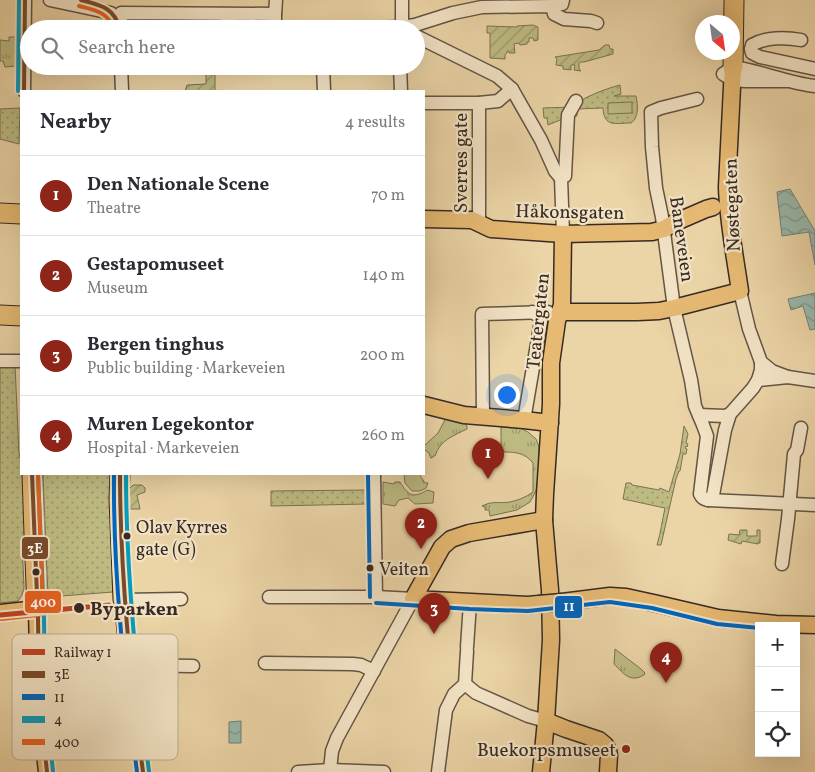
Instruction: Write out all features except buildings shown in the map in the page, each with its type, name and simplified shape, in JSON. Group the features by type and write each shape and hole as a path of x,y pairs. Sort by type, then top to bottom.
{"highway":[{"path":"724,0 724,15"},
{"name":"Nøstegaten","path":"728,68 734,0"},
{"path":"0,212 20,214"},
{"path":"0,315 20,316"},
{"path":"32,475 37,609"},
{"path":"120,475 119,499 123,600"}],"main road":[{"name":"Nøstegaten","path":"728,68 719,197 718,202 713,207 721,214 724,220 729,252 735,260"},
{"name":"Nøstegaten","path":"728,68 727,187 729,224 735,260"},
{"name":"Håkonsgaten","path":"425,219 472,220 492,229 563,234 652,232 664,229 713,207"},
{"name":"Teatergaten","path":"541,772 550,661 551,616 544,520 545,494 550,423 551,363 557,321 554,312 562,305 563,234"},
{"path":"554,312 637,312 659,310 674,308 740,290 735,260"},
{"path":"425,404 464,414 550,423"},
{"path":"512,526 545,494"},
{"path":"544,520 456,536 446,542 413,599 528,605 610,596 629,598 718,618 815,626"},
{"path":"123,600 125,634"},
{"path":"0,612 37,609 37,634"},
{"path":"546,721 599,740 608,750 608,772"}],"street":[{"path":"25,0 25,20"},
{"path":"50,0 116,13 275,14"},
{"path":"275,20 276,0"},
{"path":"402,0 402,20"},
{"path":"425,21 453,13 482,8 558,3 554,14 564,19 597,23"},
{"path":"116,13 118,20"},
{"path":"224,14 229,20"},
{"path":"801,40 778,38 757,42 752,45 751,49 752,53 760,57 815,69"},
{"path":"425,40 497,76 512,89 541,140 555,171 561,178"},
{"path":"728,68 745,69 812,88"},
{"path":"24,75 24,90"},
{"path":"122,75 122,90"},
{"path":"324,75 324,90"},
{"path":"400,75 400,90"},
{"path":"425,103 498,101 512,89"},
{"name":"Baneveien","path":"697,99 652,112 652,145 655,180 664,229 674,308 691,380 695,406 707,436 700,494 701,497 706,499"},
{"name":"Teatergaten","path":"563,234 561,178 566,176 568,115 576,101"},
{"name":"Sverres gate","path":"479,103 479,223"},
{"path":"706,499 714,495 725,430 730,414 753,388 761,370 761,362 749,330 740,290"},
{"name":"Teatergaten","path":"524,420 541,321 539,316 532,312"},
{"path":"483,416 482,314 554,312"},
{"path":"0,361 20,361"},
{"path":"761,362 772,370 788,377"},
{"path":"758,380 788,377 815,381"},
{"path":"699,415 725,416 730,414"},
{"path":"782,564 794,454 797,450 801,428"},
{"path":"374,477 376,597"},
{"path":"706,499 815,505"},
{"path":"269,597 413,599 337,738 332,751 330,770"},
{"path":"123,600 181,599"},
{"path":"470,603 465,684 476,693 528,716 546,721"},
{"path":"265,663 353,664 374,670"},
{"path":"178,666 193,666"},
{"path":"438,772 446,710 454,694 465,684"},
{"path":"298,772 330,770 384,772"}],"green space":[{"path":"533,25 538,27 538,40 534,41 533,38 529,38 527,44 514,44 515,53 507,51 505,59 490,58 490,33 487,33 487,26 517,27"},
{"path":"9,37 16,37 16,66 5,67 3,61 0,61 0,40 9,41"},
{"path":"605,45 609,45 610,49 613,49 613,54 580,62 579,69 581,71 574,70 575,65 571,65 571,70 563,69 563,66 556,65 557,59 555,57 599,50"},
{"path":"206,75 215,75 215,90 185,90 187,85 206,84"},
{"path":"620,85 621,94 614,96 636,96 637,115 631,123 616,124 608,122 603,108 577,109 577,116 565,118 548,125 547,118 544,118 543,108 572,107 594,94"},
{"path":"632,102 632,113 608,114 608,103"},
{"path":"20,108 19,144 0,139 0,109"},
{"path":"15,365 20,475 23,475 25,540 22,541 24,588 22,595 18,601 0,603 0,366"},
{"path":"447,416 463,422 467,426 467,429 444,442 435,456 431,458 425,450 425,445 438,433"},
{"path":"684,426 688,434 686,443 688,444 685,448 687,449 686,454 683,454 680,471 676,479 661,545 657,545 665,508 623,499 626,483 659,490 660,488 669,492 680,454"},
{"path":"501,427 520,428 536,439 539,447 538,479 536,491 530,502 517,510 490,516 489,510 485,510 485,507 482,506 496,502 513,501 533,492 533,463 527,457 520,454 504,452 501,445"},
{"name":"Byparken","path":"43,475 110,475 113,592 48,597"},
{"path":"404,475 420,475 425,483 428,483 426,488 420,491 412,491 405,483"},
{"path":"383,482 394,484 395,482 400,482 408,493 414,495 427,490 434,492 433,503 415,504 408,498 399,500 395,506 383,504"},
{"path":"133,485 142,485 145,488 145,492 137,495 140,509 128,509 129,489"},
{"path":"366,490 367,504 271,506 271,491"},
{"path":"740,530 747,530 747,536 757,536 757,530 760,530 760,543 742,541 741,544 728,540 729,534 739,535"},
{"path":"615,649 641,669 645,673 644,675 631,678 624,674 614,664"}],"water":[{"path":"790,189 815,231 815,265 809,232 782,236 777,192"},
{"path":"815,293 815,329 810,330 803,306 791,310 788,299"},
{"path":"241,721 241,743 229,743 229,722"}],"rail line":[{"name":"1","path":"0,615 109,605"}],"transit line":[{"name":"4","path":"18,91 19,0"},
{"name":"3E","path":"25,0 25,20"},
{"name":"3E","path":"81,0 105,8 110,11 116,20"},
{"name":"400","path":"79,6 100,13 109,20"},
{"name":"3E","path":"24,75 24,90"},
{"name":"3E","path":"32,475 38,634"},
{"name":"4","path":"38,475 44,634"},
{"name":"400","path":"1,619 38,615 43,611 38,475"},
{"name":"11","path":"114,475 115,549 121,634"},
{"name":"3E","path":"120,475 120,511 128,634"},
{"name":"4","path":"126,475 126,511 134,634"},
{"name":"11","path":"368,475 370,597"},
{"name":"11","path":"376,603 528,611 610,602 652,608 717,624 755,628"},
{"name":"3E","path":"46,760 47,772"},
{"name":"4","path":"52,760 53,771"},
{"name":"11","path":"136,760 137,772"},
{"name":"3E","path":"142,760 143,772"},
{"name":"4","path":"148,760 149,771"}],"place":[{"name":"Den Nationale Scene","path":"488,479"},
{"name":"Olav Kyrres gate (G)","path":"127,536"},
{"name":"Gestapomuseet","path":"421,549"},
{"name":"Veiten","path":"370,568"},
{"name":"Byparken","path":"79,608"},
{"name":"Bergen tinghus","path":"434,634"},
{"name":"Muren Legekontor","path":"666,683"},
{"name":"Buekorpsmuseet","path":"626,749"}]}
